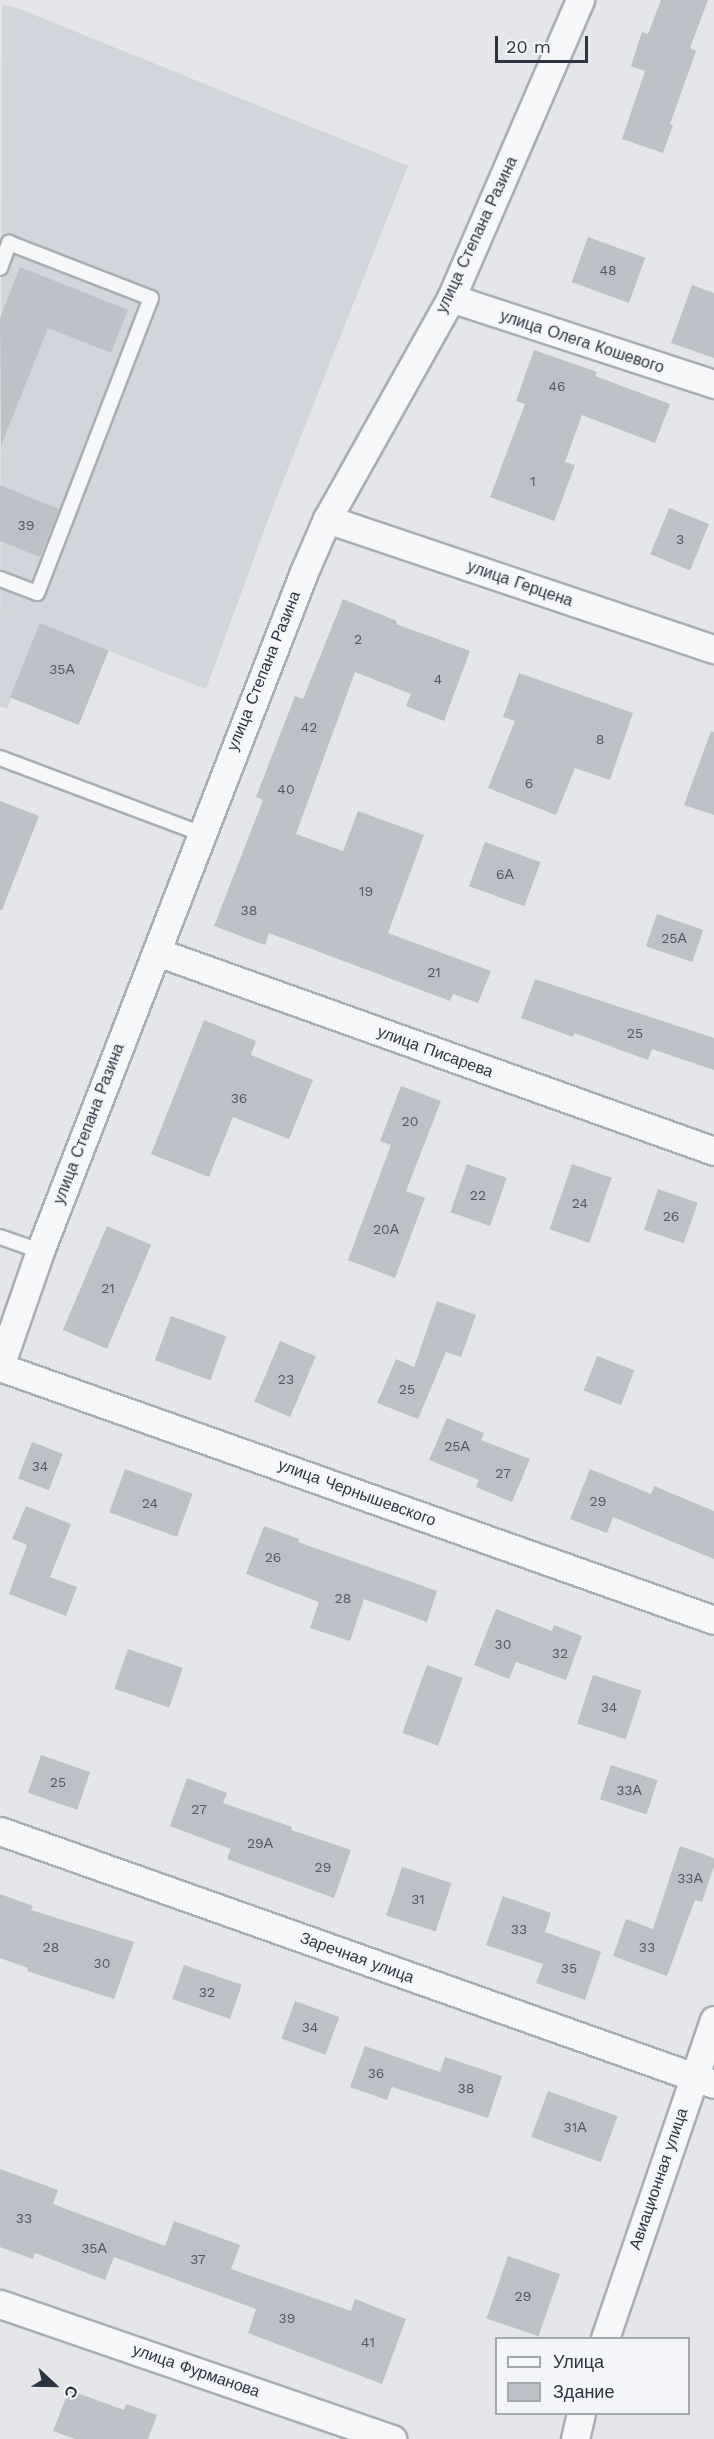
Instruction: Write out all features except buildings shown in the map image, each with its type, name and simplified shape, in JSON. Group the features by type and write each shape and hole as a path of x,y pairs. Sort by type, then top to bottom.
{"street":[{"name":"улица Степана Разина","path":"0,1366 40,1251 200,833 327,519 451,298 580,0"},
{"name":"улица Олега Кошевого","path":"451,298 714,384"},
{"name":"улица Герцена","path":"327,519 714,649"},
{"name":"улица Писарева","path":"156,952 714,1151"},
{"name":"улица Чернышевского","path":"0,1366 714,1620"},
{"name":"Заречная улица","path":"0,1831 704,2081"},
{"name":"Авиационная улица","path":"605,2337 704,2081 714,2020"},
{"name":"улица Фурманова","path":"0,2304 392,2439"},
{"path":"575,2439 581,2415"}],"lane":[{"path":"0,268 9,243 151,297 37,593 0,579"},
{"path":"0,758 200,833"},
{"path":"0,1237 40,1251"}],"shaded area":[{"path":"2,5 17,8 408,166 272,509 206,689 40,624 7,709 0,706"}]}
